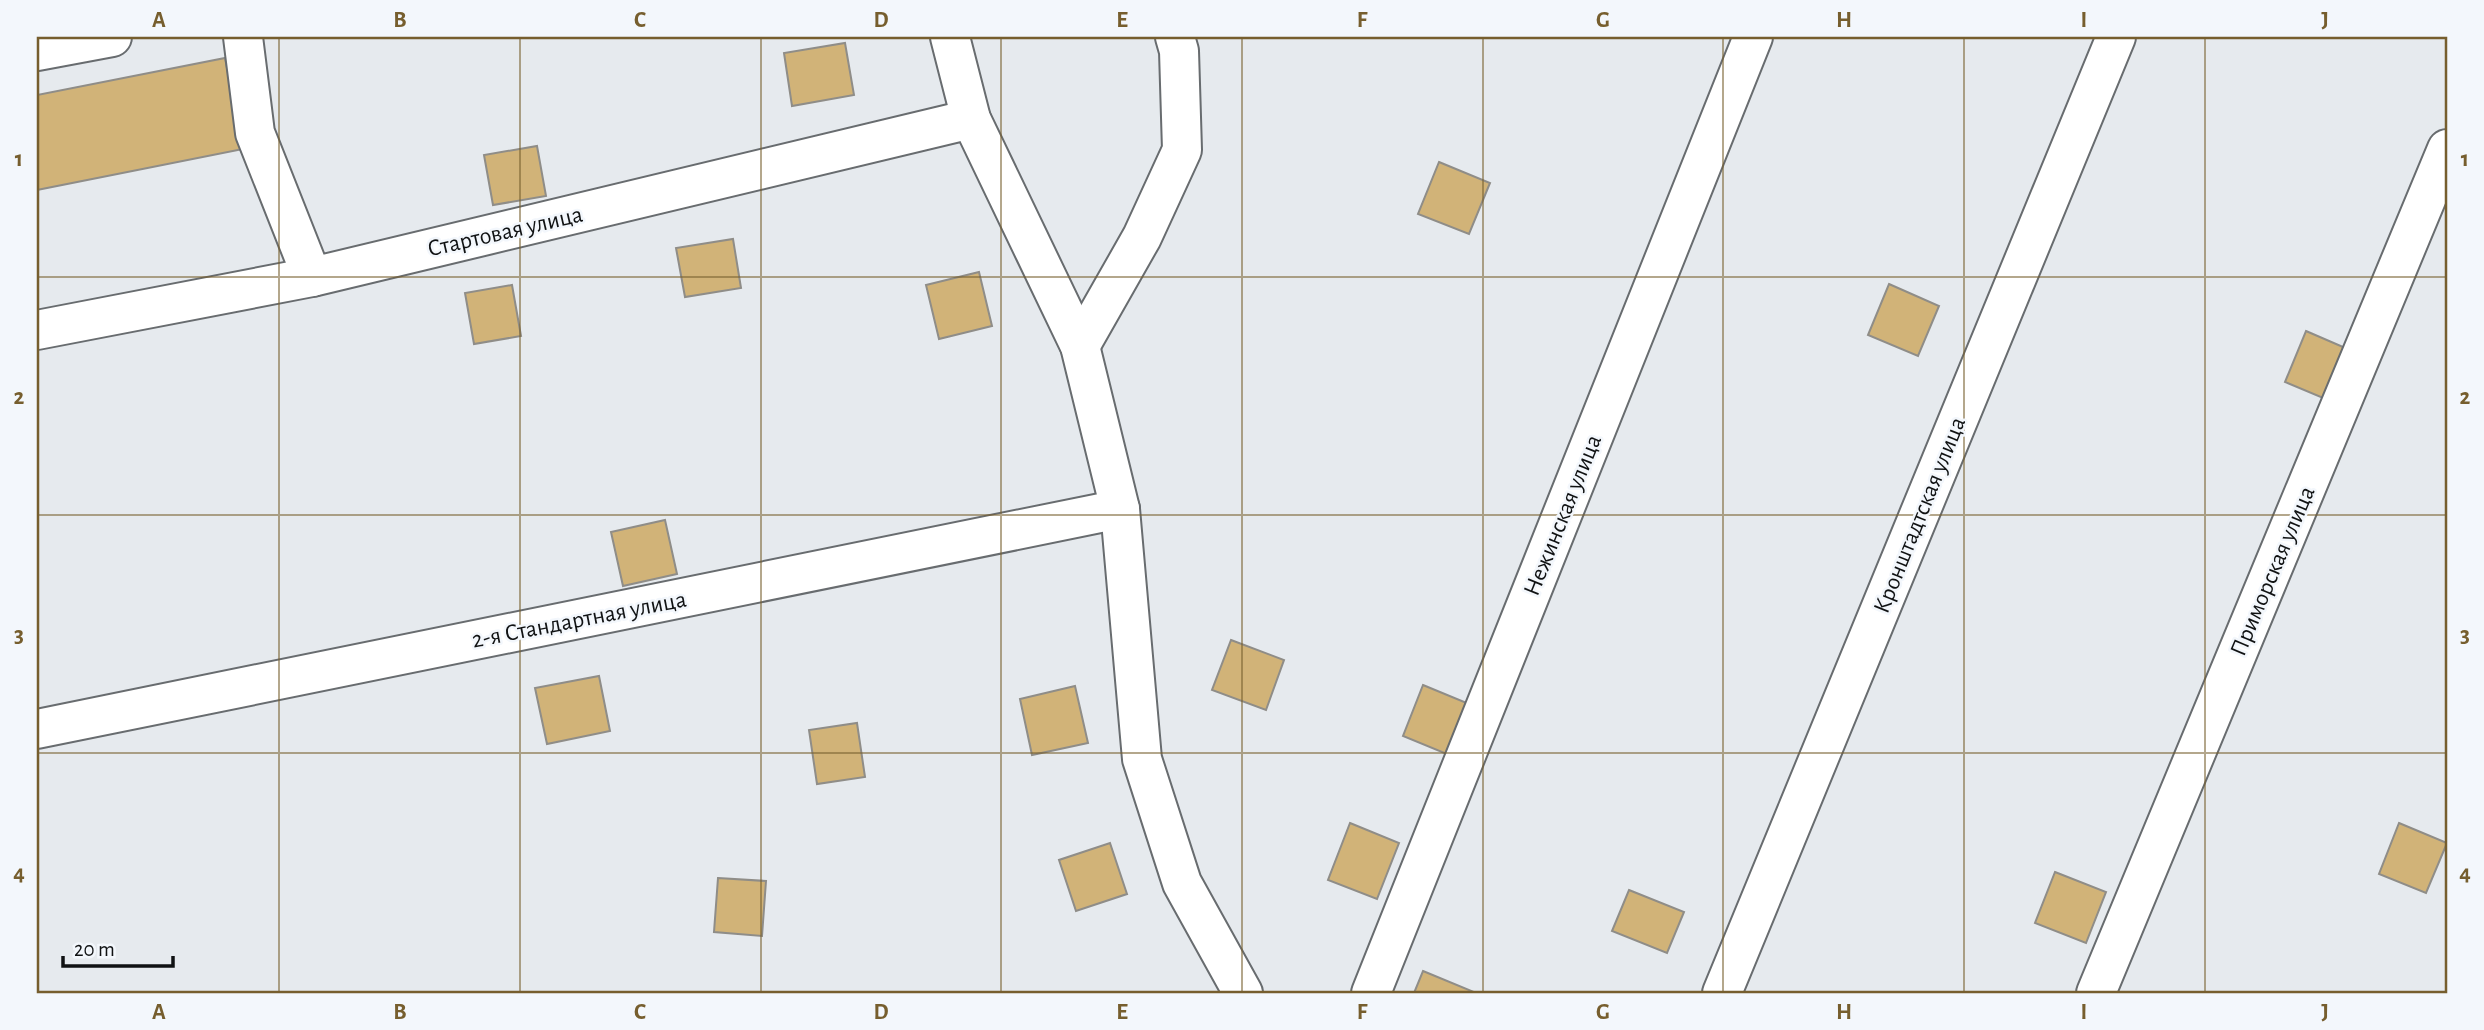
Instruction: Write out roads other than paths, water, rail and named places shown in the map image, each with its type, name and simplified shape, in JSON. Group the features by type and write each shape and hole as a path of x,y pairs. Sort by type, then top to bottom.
{"street":[{"path":"37,51 112,37"},
{"path":"243,37 255,133 312,277"},
{"path":"950,37 971,119 1080,346 1121,509 1142,760 1182,883 1243,993"},
{"path":"1080,346 1142,237 1182,150 1179,51 1175,37"},
{"name":"Нежинская улица","path":"1371,993 1753,37"},
{"name":"Кронштадтская улица","path":"1722,993 2116,37"},
{"name":"Стартовая улица","path":"37,330 312,277 971,119"},
{"name":"Приморская улица","path":"2096,993 2447,149"},
{"name":"2-я Стандартная улица","path":"37,729 1121,509"}]}
